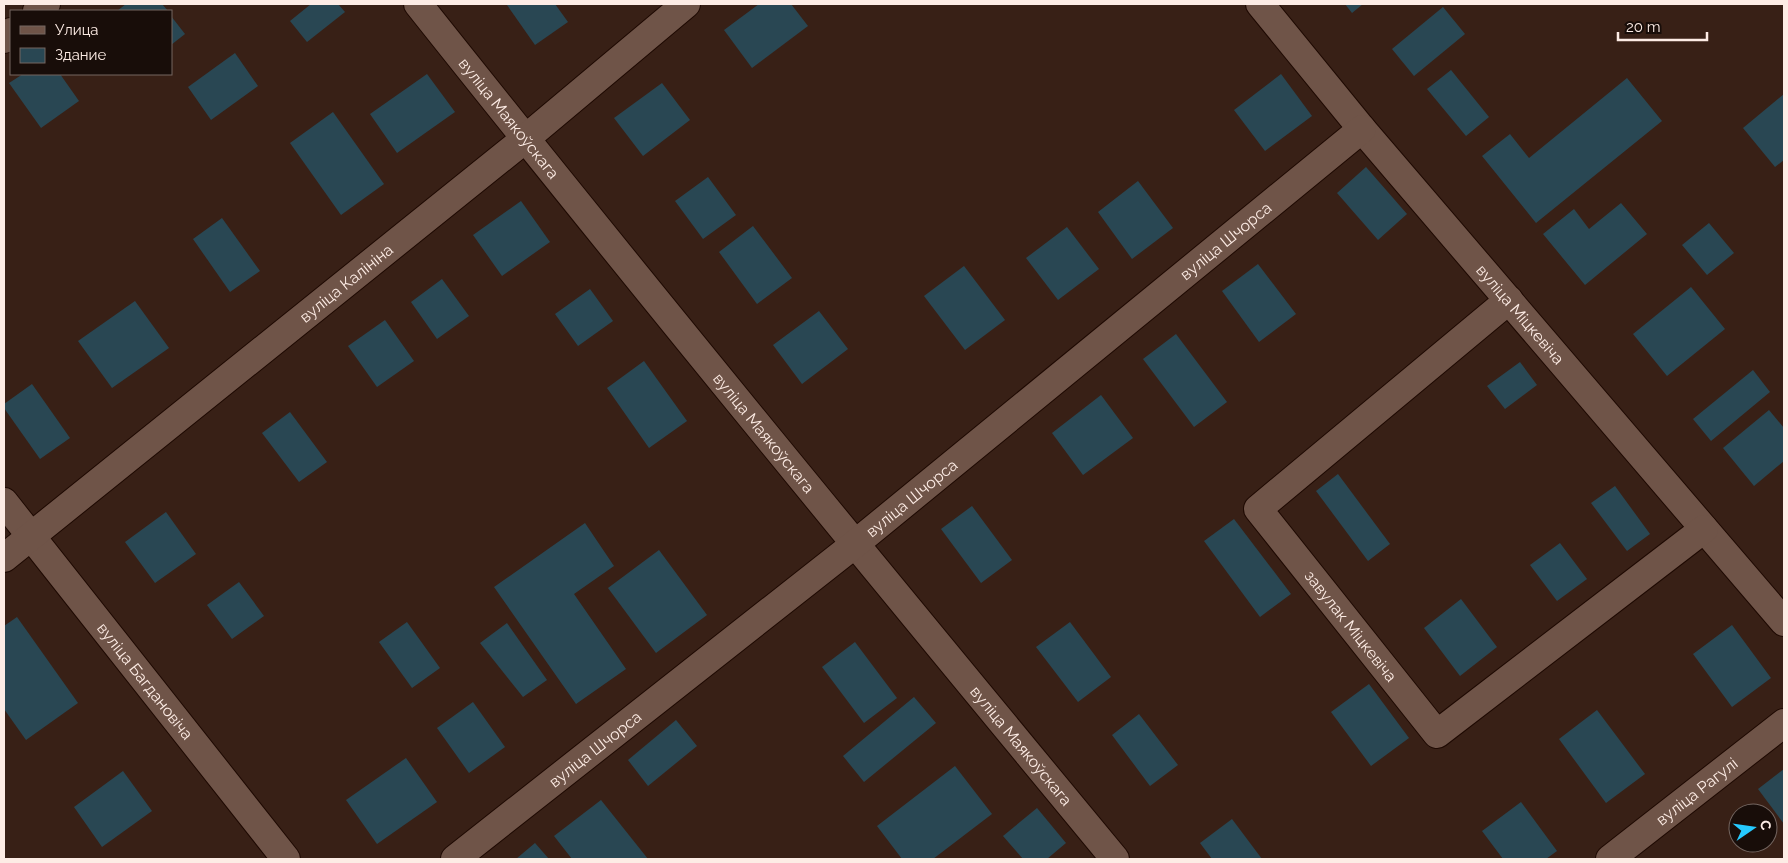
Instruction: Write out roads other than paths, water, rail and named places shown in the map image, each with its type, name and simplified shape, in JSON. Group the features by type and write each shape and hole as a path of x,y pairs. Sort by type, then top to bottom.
{"street":[{"name":"вуліца Маякоўскага","path":"418,4 525,139 854,544 1116,859"},
{"name":"вуліца Калініна","path":"4,558 525,139 686,4"},
{"name":"вуліца Міцкевіча","path":"1260,4 1362,129 1784,622"},
{"name":"вуліца Шчорса","path":"456,859 854,544 1362,129"},
{"name":"завулак Міцкевіча","path":"1509,300 1258,509 1437,734 1704,529"},
{"name":"вуліца Багдановіча","path":"4,502 286,859"},
{"name":"вуліца Рагулі","path":"1610,859 1784,723"}]}
